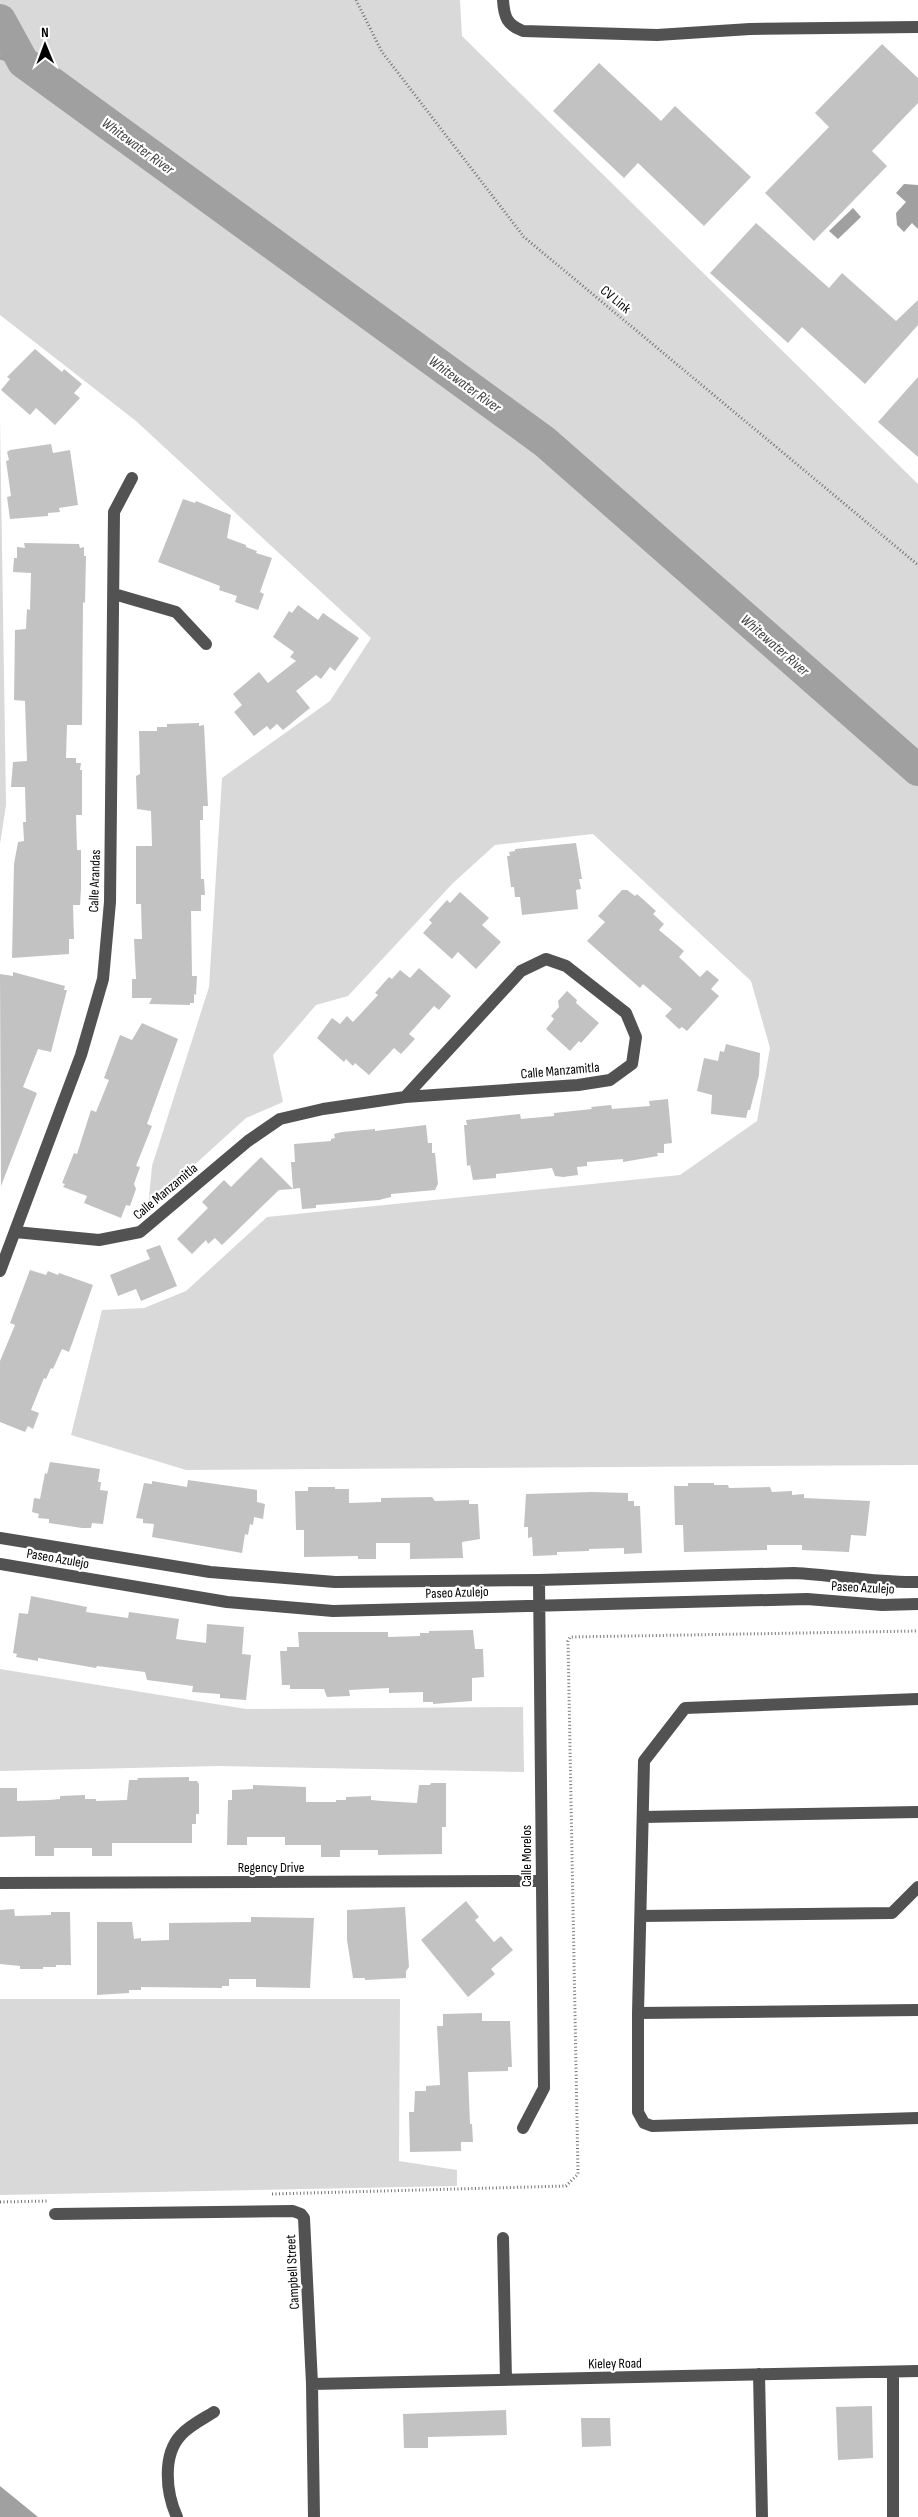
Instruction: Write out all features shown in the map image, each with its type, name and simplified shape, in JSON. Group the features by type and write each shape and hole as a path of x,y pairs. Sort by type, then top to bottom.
{"street":[{"path":"503,0 504,14 511,26 522,31 657,35 750,29 918,27"},
{"name":"Calle Arandas","path":"0,1271 80,1056 103,979 110,902 114,512 132,478"},
{"path":"114,594 176,612 206,644"},
{"name":"Calle Manzamitla","path":"15,1232 99,1240 140,1232 248,1141 280,1119 323,1109 405,1097 578,1085 610,1080 632,1064 636,1037 626,1013 566,966 546,958 521,971 405,1097"},
{"name":"Paseo Azulejo","path":"0,1538 210,1572 335,1582 539,1580 794,1574 831,1575 889,1583 918,1582"},
{"name":"Paseo Azulejo","path":"0,1564 227,1602 333,1611 807,1599 882,1605 918,1604"},
{"name":"Calle Morelos","path":"523,2128 544,2088 539,1580"},
{"path":"918,1699 685,1708 644,1761 638,2013 638,2112 644,2123 652,2126 918,2118"},
{"path":"643,1817 918,1812"},
{"name":"Regency Drive","path":"0,1883 541,1882"},
{"path":"641,1916 892,1913 918,1887"},
{"path":"638,2013 918,2010"},
{"name":"Campbell Street","path":"55,2214 284,2211 301,2214 304,2218 312,2384 314,2517"},
{"path":"503,2238 506,2380"},
{"name":"Kieley Road","path":"312,2384 918,2371"},
{"path":"892,2517 893,2372"},
{"path":"759,2374 762,2517"},
{"path":"177,2517 168,2490 172,2448 182,2434 214,2412"}],"path":[{"name":"CV Link","path":"356,0 382,52 524,237 918,565"},
{"path":"268,2194 566,2186 578,2174 568,1651 570,1637 918,1631"},
{"path":"0,2202 50,2201"}],"shaded area":[{"path":"0,0 460,0 462,36 918,484 918,1465 186,1470 71,1435 102,1310 144,1308 186,1291 267,1217 680,1175 757,1121 770,1048 751,981 593,834 495,845 453,883 348,996 316,1005 273,1055 283,1102 246,1118 148,1207 152,1166 209,987 222,778 330,701 371,638 136,421 0,315"},
{"path":"904,184 918,185 918,229 912,223 904,232 897,225 896,213 906,202 896,193"},
{"path":"853,208 861,217 838,239 829,231"},
{"path":"0,418 6,805 0,844"},
{"path":"0,1669 246,1709 523,1707 524,1772 219,1766 0,1771"},
{"path":"0,1999 400,1999 399,2161 457,2170 457,2186 0,2195"},
{"path":"0,2486 38,2517 0,2517"}],"building":[{"path":"882,44 918,78 918,103 872,151 887,166 814,241 765,193 829,127 815,113"},
{"path":"599,63 661,121 675,106 751,177 704,226 638,163 624,178 553,111"},
{"path":"756,223 829,288 842,273 896,321 918,300 918,325 865,384 802,327 788,343 710,273"},
{"path":"35,349 62,372 64,369 82,384 74,393 80,398 55,425 36,408 30,415 1,390 10,379 7,377"},
{"path":"918,377 918,457 878,422"},
{"path":"51,444 53,453 70,450 78,505 59,508 60,512 48,513 48,516 10,519 7,497 11,496 6,461 9,460 7,452"},
{"path":"183,499 195,503 196,501 231,515 227,538 246,545 246,547 257,551 256,553 272,558 260,592 264,594 258,610 235,602 237,596 219,590 220,586 158,562"},
{"path":"24,543 79,544 80,548 84,547 84,556 86,556 85,603 83,602 82,725 67,725 66,758 76,758 76,763 81,763 80,770 82,770 82,815 76,815 77,850 81,850 81,889 80,905 73,905 74,939 69,939 69,954 12,958 14,864 18,842 24,841 23,822 26,822 25,787 11,787 13,762 27,761 25,701 14,700 15,630 26,629 27,609 30,610 31,573 13,572 14,558 17,558 17,547 25,548"},
{"path":"298,605 318,620 323,613 359,638 335,671 330,667 321,679 316,675 296,691 310,708 283,730 277,724 270,730 267,726 254,736 234,712 242,705 233,694 259,672 268,683 296,661 290,657 294,652 273,637 289,611 292,613"},
{"path":"199,723 199,726 204,725 208,806 203,806 203,820 200,820 201,879 204,879 205,895 201,895 201,911 191,911 192,976 197,976 196,995 194,994 194,1003 190,1003 190,1005 149,1004 152,998 132,998 132,979 136,979 134,939 142,939 141,904 136,904 136,846 152,846 151,811 137,809 136,776 140,774 139,731 157,731 157,727 167,727 167,724"},
{"path":"576,843 582,879 579,879 581,889 576,890 578,909 522,915 520,897 515,897 514,887 511,887 507,856 510,856 509,852 515,851 515,849"},
{"path":"622,890 627,890 635,896 637,894 656,911 653,914 664,924 659,930 684,951 679,957 700,977 707,970 719,980 711,989 719,996 687,1031 682,1027 679,1029 665,1016 672,1009 643,984 640,988 587,941 605,922 598,916"},
{"path":"460,892 489,918 482,925 501,942 476,969 458,952 452,959 423,933 432,923 429,920 447,900 450,903"},
{"path":"419,968 451,996 439,1010 434,1006 409,1034 415,1039 401,1054 394,1048 369,1075 355,1063 353,1066 346,1059 344,1062 317,1038 332,1018 340,1024 347,1016 353,1022 378,995 375,993 389,977 392,979 400,970 410,978"},
{"path":"13,972 65,986 64,990 67,990 51,1052 38,1049 23,1087 37,1093 1,1186 0,974 13,976"},
{"path":"567,991 577,1000 576,1003 599,1023 581,1043 579,1041 570,1051 546,1029 554,1019 551,1016 559,1007 558,1001"},
{"path":"142,1023 178,1039 147,1124 152,1126 136,1166 140,1167 134,1184 136,1189 130,1206 126,1205 121,1218 84,1203 87,1196 63,1187 65,1184 62,1183 74,1153 77,1154 91,1110 96,1112 109,1080 104,1078 120,1035 132,1040"},
{"path":"726,1044 760,1053 759,1075 750,1110 748,1110 746,1118 711,1114 712,1095 697,1091 704,1058 718,1061 720,1051 724,1052"},
{"path":"668,1099 672,1143 664,1144 664,1153 657,1153 658,1156 623,1162 623,1159 587,1162 587,1166 577,1167 578,1175 563,1177 555,1176 552,1168 496,1174 496,1178 473,1180 470,1165 467,1166 464,1125 467,1125 466,1120 520,1114 521,1119 554,1116 554,1113 592,1109 591,1107 611,1105 612,1109 650,1106 649,1101"},
{"path":"426,1125 428,1143 432,1143 432,1153 435,1153 438,1184 435,1190 391,1194 391,1197 379,1200 316,1205 316,1208 302,1209 300,1188 293,1189 291,1162 295,1162 294,1144 331,1141 331,1139 335,1138 334,1134 342,1132 375,1129 375,1131"},
{"path":"261,1157 293,1189 279,1190 222,1245 215,1238 208,1244 206,1240 192,1254 177,1239 208,1208 202,1202 224,1180 231,1187"},
{"path":"160,1245 177,1286 141,1301 136,1289 118,1296 110,1275 150,1259 146,1250"},
{"path":"30,1270 46,1275 48,1271 58,1275 59,1273 93,1285 69,1352 62,1349 53,1369 51,1368 46,1379 44,1378 31,1410 39,1413 33,1429 28,1426 25,1432 0,1422 0,1361 15,1325 10,1323"},
{"path":"50,1462 100,1469 98,1482 101,1482 100,1490 108,1491 103,1524 92,1523 91,1528 82,1528 49,1523 49,1519 38,1518 39,1514 32,1512 34,1498 40,1499 45,1473 47,1474"},
{"path":"188,1480 257,1490 257,1502 265,1504 263,1519 254,1517 253,1525 250,1524 248,1535 245,1534 242,1553 152,1537 154,1524 143,1523 143,1519 136,1518 144,1483 152,1484 152,1481 187,1487"},
{"path":"688,1483 714,1483 714,1485 728,1485 729,1488 770,1487 772,1492 792,1491 792,1495 804,1494 804,1498 870,1501 866,1536 851,1535 849,1552 802,1550 802,1545 767,1545 767,1550 684,1552 683,1525 675,1525 674,1486 688,1486"},
{"path":"308,1487 349,1489 349,1503 381,1502 381,1498 432,1497 435,1501 469,1500 469,1504 478,1504 480,1539 462,1542 463,1558 410,1559 410,1543 376,1543 376,1559 358,1559 358,1556 304,1557 304,1530 296,1530 295,1491 308,1491"},
{"path":"628,1493 628,1501 634,1501 634,1506 640,1506 642,1553 624,1554 624,1548 589,1549 589,1551 557,1552 557,1555 533,1556 532,1537 528,1538 528,1527 524,1527 526,1494"},
{"path":"31,1596 87,1607 86,1612 128,1618 129,1612 179,1619 176,1639 206,1643 207,1624 244,1627 242,1654 251,1655 246,1700 220,1698 220,1694 192,1692 193,1686 147,1680 145,1672 97,1666 96,1668 38,1658 38,1661 16,1657 17,1654 13,1653 19,1613 28,1614"},
{"path":"473,1630 475,1649 483,1649 484,1677 472,1678 472,1701 433,1704 433,1702 423,1702 423,1692 389,1693 389,1688 349,1690 350,1696 327,1697 324,1689 290,1689 290,1685 282,1685 280,1651 287,1651 287,1647 299,1647 298,1632 388,1632 388,1637 420,1636 420,1633 429,1633 429,1631"},
{"path":"189,1777 189,1781 197,1781 199,1784 199,1814 196,1814 196,1824 192,1824 192,1843 112,1843 112,1856 92,1856 92,1848 54,1848 54,1856 35,1856 35,1836 0,1837 0,1788 17,1788 17,1801 49,1800 60,1799 60,1796 85,1795 85,1799 96,1799 96,1801 127,1800 129,1780 138,1780 137,1778"},
{"path":"431,1783 446,1783 446,1827 442,1827 442,1854 378,1855 378,1850 340,1850 340,1857 321,1857 321,1845 285,1845 285,1837 247,1837 247,1845 227,1845 228,1800 232,1800 232,1790 253,1789 253,1785 306,1787 306,1802 336,1802 336,1800 346,1800 346,1797 371,1796 371,1800 417,1803 419,1785 430,1785"},
{"path":"466,1901 479,1917 475,1920 494,1942 501,1936 513,1950 491,1969 495,1974 468,1997 421,1940"},
{"path":"405,1907 409,1967 406,1971 406,1978 365,1980 365,1978 353,1978 347,1940 347,1910"},
{"path":"14,1909 15,1916 51,1915 51,1912 70,1912 71,1965 56,1965 56,1967 43,1967 43,1969 20,1969 20,1966 0,1964 0,1910"},
{"path":"251,1917 314,1918 310,1988 256,1987 256,1979 229,1979 229,1986 222,1986 222,1988 141,1987 141,1990 129,1990 129,1993 97,1995 97,1922 132,1922 134,1939 141,1938 141,1941 169,1940 169,1923 251,1922"},
{"path":"482,2013 482,2021 510,2021 512,2067 508,2067 508,2071 468,2072 470,2124 472,2124 473,2142 461,2142 461,2151 410,2152 409,2112 414,2112 415,2091 426,2091 426,2086 440,2085 437,2026 443,2026 443,2014"},
{"path":"872,2406 873,2458 838,2460 836,2407"},
{"path":"506,2410 507,2435 428,2437 428,2448 404,2448 403,2414"},
{"path":"581,2418 610,2418 611,2446 582,2447"}],"waterway":[{"name":"Whitewater River","path":"0,20 23,62 545,442 918,770"},
{"path":"0,57 23,62"}]}
